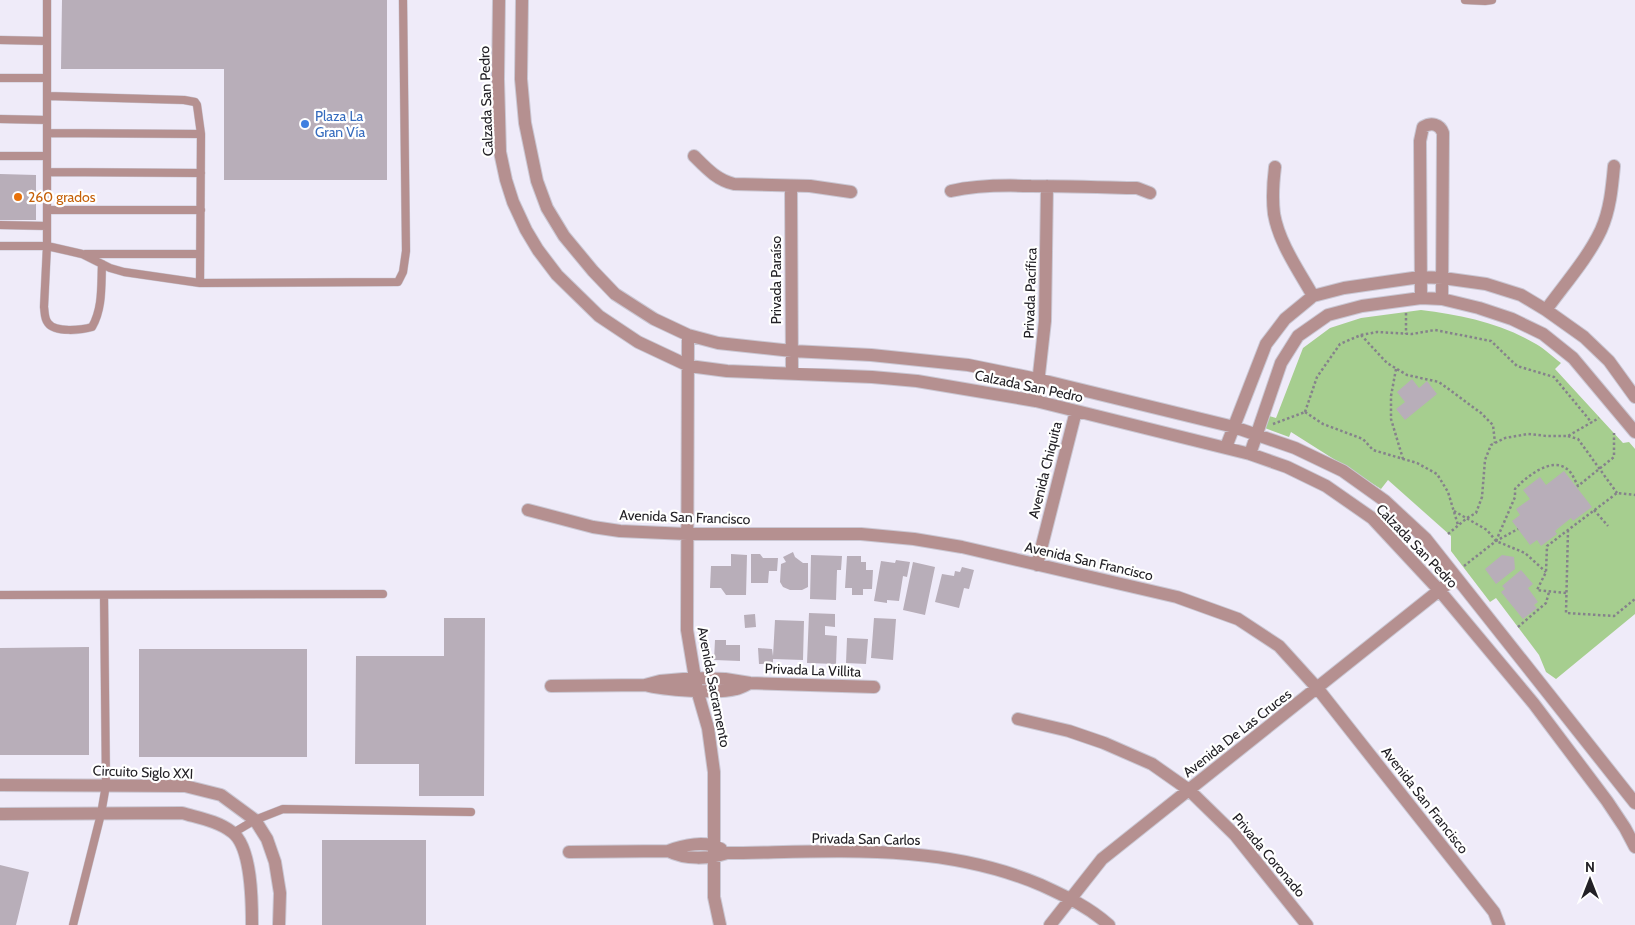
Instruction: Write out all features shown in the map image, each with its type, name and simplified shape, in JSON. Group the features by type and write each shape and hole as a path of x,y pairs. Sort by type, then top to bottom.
{"street":[{"name":"Calzada San Pedro","path":"499,0 498,79 500,152 506,180 513,202 538,250 557,275 599,316 638,342 689,366 727,371 917,380 1036,401 1250,454 1287,467 1326,486 1372,518 1439,590 1534,704 1607,801 1635,847"},
{"name":"Calzada San Pedro","path":"522,0 521,79 525,123 537,181 547,208 564,236 592,271 615,294 654,319 688,335 718,343 792,351 872,355 968,365 1037,379 1234,427 1256,434 1343,471 1385,501 1460,572 1547,691 1635,803"},
{"path":"498,79 521,79"},
{"path":"1420,298 1420,141 1423,127 1432,124 1437,125 1443,133 1442,300"},
{"path":"694,156 723,182 829,188 851,192"},
{"path":"1546,310 1593,245 1601,230 1611,194 1614,166"},
{"path":"1275,167 1272,194 1274,216 1281,238 1313,296"},
{"path":"950,191 989,185 1137,188 1150,193"},
{"name":"Privada Paraíso","path":"791,186 792,373"},
{"name":"Privada Pacífica","path":"1036,401 1045,321 1047,186"},
{"path":"1226,447 1266,344 1285,319 1313,296 1344,288 1420,277 1486,284 1520,295 1546,310 1584,337 1609,361 1635,397"},
{"path":"1250,454 1280,363 1298,336 1328,315 1362,306 1420,298 1442,300 1479,308 1512,319 1542,334 1573,358 1634,428"},
{"name":"Avenida Sacramento","path":"688,335 687,630 696,684 708,728 714,772 714,896 720,925"},
{"name":"Avenida Chiquita","path":"1037,565 1076,411"},
{"name":"Avenida San Francisco","path":"528,510 593,527 620,531 687,534 861,534 914,539 962,547 1177,597 1238,619 1279,646 1318,689 1494,912 1500,925"},
{"name":"Avenida De Las Cruces","path":"1050,925 1102,859 1318,689 1460,572"},
{"name":"Privada La Villita","path":"551,686 645,685 660,689 696,684 735,690 750,683 874,687"},
{"path":"1534,704 1547,691"},
{"name":"Privada Coronado","path":"1018,719 1069,731 1104,743 1152,764 1189,790 1236,835 1307,925"},
{"name":"Circuito Siglo XXI","path":"0,785 185,786 221,795 255,820 268,839 275,862 280,893 279,925"},
{"path":"0,814 182,813 210,821 234,833 242,848 249,868 252,925"},
{"name":"Privada San Carlos","path":"569,852 668,851 679,857 714,851 727,853 890,852 931,856 972,862 1015,875 1070,898 1092,911 1109,925"}],"lane":[{"path":"46,0 47,246 45,316 52,328 83,330 92,327 98,315 102,264"},
{"path":"82,254 102,264 136,275 200,283 392,284 398,282 405,264 406,251 403,0"},
{"path":"1465,0 1492,0"},
{"path":"0,40 47,40"},
{"path":"0,78 47,78"},
{"path":"47,96 190,101 197,106 201,134 200,283"},
{"path":"0,119 47,120"},
{"path":"47,133 201,134"},
{"path":"0,156 47,156"},
{"path":"47,172 201,173"},
{"path":"47,210 201,210"},
{"path":"0,225 47,226"},
{"path":"0,246 47,246 82,254 200,254"},
{"path":"0,595 383,594"},
{"path":"73,925 101,814 106,785 104,595"},
{"path":"234,833 255,820 283,809 471,812"}],"path":[{"path":"1406,312 1406,334"},
{"path":"1305,412 1317,377 1340,344 1361,334 1377,332 1406,334 1435,330 1491,341 1517,366 1554,377 1592,423"},
{"path":"1361,334 1387,363 1396,369 1407,375 1439,382 1481,413 1493,425 1495,443"},
{"path":"1396,369 1391,396 1391,419 1403,459"},
{"path":"1272,424 1305,412"},
{"path":"1305,412 1323,424 1363,440 1373,450 1417,463 1437,474 1448,492 1458,525"},
{"path":"1568,436 1600,418"},
{"path":"1496,541 1515,497 1515,489 1526,478 1545,467 1558,466 1567,469 1578,486 1614,457 1614,433"},
{"path":"1448,534 1476,513 1482,497 1485,460 1490,445 1505,438 1528,434 1568,436 1578,440 1617,493"},
{"path":"1566,594 1537,590 1546,572 1547,546 1617,493 1635,495"},
{"path":"1594,510 1608,526"},
{"path":"1454,511 1487,530 1496,541 1525,552 1546,572"},
{"path":"1460,572 1496,541 1518,529"},
{"path":"1568,530 1566,613 1614,616 1635,599"},
{"path":"1518,627 1546,603 1549,592"}],"green space":[{"path":"1421,310 1466,317 1495,325 1539,346 1561,363 1555,369 1623,443 1629,442 1635,449 1635,614 1556,679 1546,672 1539,655 1496,598 1490,602 1451,551 1451,536 1388,480 1381,489 1291,432 1289,437 1265,428 1269,416 1276,418 1303,348 1330,328 1361,318"}],"building":[{"name":"Plaza La Gran Vía","path":"62,0 387,0 387,180 224,180 224,69 61,69"},
{"name":"260 grados","path":"0,174 36,175 36,220 0,220"},
{"path":"1412,379 1419,388 1427,381 1437,394 1405,420 1396,409 1405,402 1397,392"},
{"path":"1564,471 1592,507 1573,521 1571,518 1555,531 1557,534 1541,546 1537,540 1530,545 1512,521 1520,515 1516,509 1530,499 1523,490 1540,477 1546,485"},
{"path":"793,552 795,557 803,563 808,563 808,587 802,590 790,590 783,587 780,582 781,564 786,562 783,557"},
{"path":"731,554 747,555 746,595 726,595 721,588 710,588 711,566 731,566"},
{"path":"751,554 760,554 763,558 778,558 777,571 769,571 768,583 751,583"},
{"path":"811,555 842,556 841,570 837,570 836,600 810,599"},
{"path":"1502,555 1514,557 1515,569 1496,584 1485,569"},
{"path":"847,556 861,556 861,562 866,562 866,570 873,570 872,589 863,589 863,595 852,595 852,588 845,588"},
{"path":"896,560 910,562 907,577 903,576 899,601 887,600 887,603 874,601 881,561 895,563"},
{"path":"913,562 935,567 925,615 903,610"},
{"path":"962,567 974,570 969,589 964,588 959,608 935,602 942,574 954,576 955,571 960,572"},
{"path":"1521,570 1533,584 1528,588 1538,602 1534,605 1537,608 1523,619 1501,592 1505,589 1502,586"},
{"path":"809,613 835,614 835,627 825,626 825,635 837,636 836,664 807,663"},
{"path":"755,614 756,627 745,628 744,615"},
{"path":"444,618 485,618 484,796 419,796 419,764 355,764 356,656 444,656"},
{"path":"874,618 896,619 893,660 871,658"},
{"path":"775,620 804,621 803,660 773,659 773,664 759,664 758,648 772,649 773,656"},
{"path":"847,638 868,639 866,664 846,663"},
{"path":"715,640 726,640 726,645 740,645 740,661 714,660"},
{"path":"89,647 89,755 0,755 0,648"},
{"path":"139,649 307,649 307,757 139,757"},
{"path":"322,840 426,840 426,925 322,925"},
{"path":"0,865 29,872 16,925 0,925"}],"place":[{"name":"Plaza La Gran Vía","path":"305,124"},
{"name":"260 grados","path":"18,197"}]}
